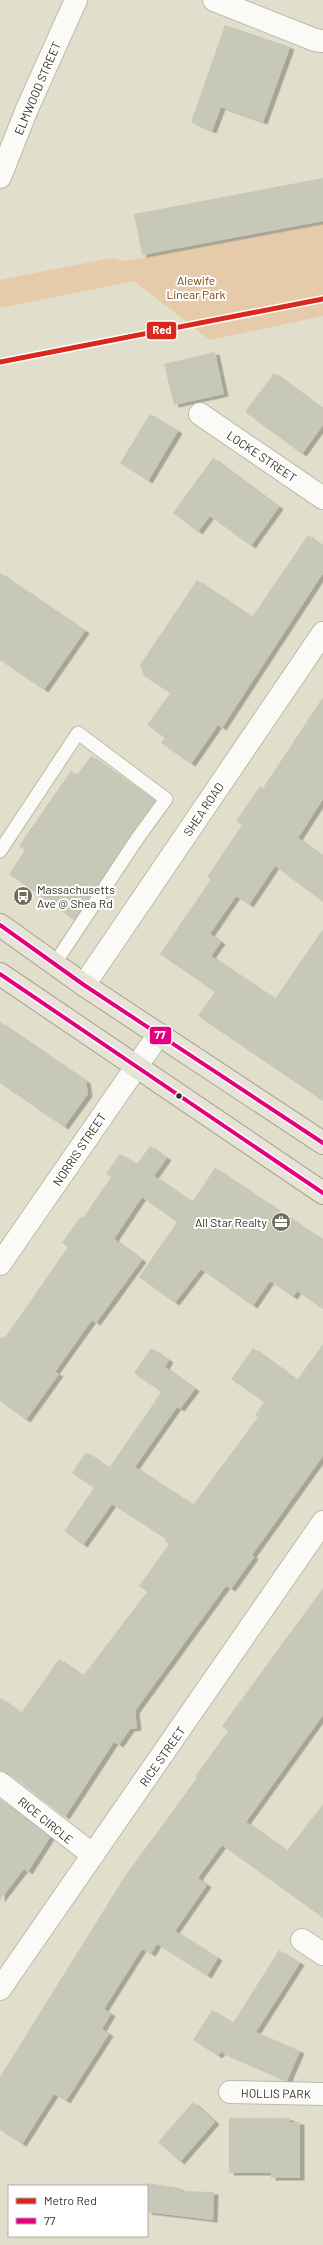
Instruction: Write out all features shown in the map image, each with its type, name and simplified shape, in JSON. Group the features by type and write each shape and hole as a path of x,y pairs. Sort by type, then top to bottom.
{"main road":[{"path":"0,925 84,985 323,1143"},
{"path":"0,974 323,1193"}],"street":[{"name":"ELMWOOD STREET","path":"0,177 27,109 76,0"},
{"path":"214,0 315,40 323,41"},
{"name":"LOCKE STREET","path":"200,414 323,498"},
{"name":"SHEA ROAD","path":"84,985 323,633"},
{"name":"NORRIS STREET","path":"0,1264 136,1065 159,1034"},
{"name":"RICE STREET","path":"0,1989 323,1522"},
{"name":"RICE CIRCLE","path":"0,1783 93,1855"},
{"path":"302,1940 323,1954"},
{"name":"HOLLIS PARK","path":"230,2092 323,2094"}],"lane":[{"path":"0,851 78,733 166,799 137,839 55,963"}],"green space":[{"name":"Alewife Linear Park","path":"323,224 323,316 210,340 134,281 0,308 0,280 112,258 125,261"}],"building":[{"path":"225,25 290,47 263,122 221,107 212,131 191,122"},
{"path":"323,178 323,221 142,255 134,214"},
{"path":"215,352 224,394 174,405 164,364"},
{"path":"274,373 323,409 323,425 302,454 245,412"},
{"path":"150,414 178,431 148,481 120,463"},
{"path":"213,458 279,507 251,546 210,516 198,532 173,513"},
{"path":"308,535 323,546 323,573 222,728 218,725 191,764 161,743 165,738 147,725 170,693 144,676 140,665 197,580 252,617"},
{"path":"0,573 85,631 44,690 0,660"},
{"path":"323,697 323,799 298,838 323,856 323,902 275,866 249,905 236,896 210,934 221,942 211,956 275,999 323,929 323,1101 198,1016 215,992 160,954 211,879 207,877 242,825 236,821 260,786 263,788"},
{"path":"91,756 155,801 74,920 9,874 25,850 19,846 34,824 71,771 77,775"},
{"path":"0,1022 86,1081 88,1094 64,1127 0,1083"},
{"path":"150,1146 167,1158 154,1176 192,1202 215,1168 323,1240 323,1309 297,1291 293,1297 270,1281 253,1306 201,1269 175,1303 139,1277 177,1222 142,1197 114,1239 142,1260 96,1323 92,1320 55,1372 59,1374 26,1420 0,1401 0,1338 6,1336 68,1247 62,1243 81,1216 83,1218 111,1177 106,1174 120,1154 137,1164"},
{"path":"323,1344 323,1456 252,1555 254,1557 231,1589 226,1586 135,1711 137,1728 130,1729 119,1745 114,1742 65,1817 8,1773 0,1771 0,1698 21,1713 59,1659 83,1676 147,1592 139,1586 169,1544 164,1541 166,1539 112,1504 83,1545 64,1531 94,1488 72,1473 86,1452 109,1468 160,1394 161,1392 134,1373 151,1348 169,1360 165,1367 195,1389 180,1409 177,1407 135,1467 193,1505 258,1417 255,1415 264,1402 231,1379 253,1348 297,1380"},
{"path":"323,1588 323,1715 246,1822 287,1851 323,1804 323,1918 222,1845 198,1878 207,1885 175,1931 218,1958 207,1976 157,1944 151,1954 142,1949 104,2009 111,2014 102,2029 109,2034 66,2101 54,2094 22,2144 0,2130 0,2077 125,1876 197,1778 195,1777 228,1731 222,1726"},
{"path":"0,1799 50,1837 28,1872 24,1869 0,1900"},
{"path":"279,1950 300,1963 256,2032 300,2051 287,2081 221,2052 218,2056 193,2040 212,2010 233,2023"},
{"path":"193,2102 215,2122 180,2162 158,2142"},
{"path":"229,2118 290,2118 290,2122 300,2122 300,2178 271,2178 271,2173 229,2173"},
{"path":"147,2183 180,2188 179,2191 214,2192 213,2220 148,2212"}],"metro line":[{"name":"Red","path":"0,362 323,299"}],"transit line":[{"name":"77","path":"0,925 84,985 323,1143"},
{"name":"77","path":"0,974 323,1193"}],"place":[{"name":"Massachusetts Ave @ Shea Rd","path":"23,896"},
{"name":"All Star Realty","path":"281,1222"}]}
